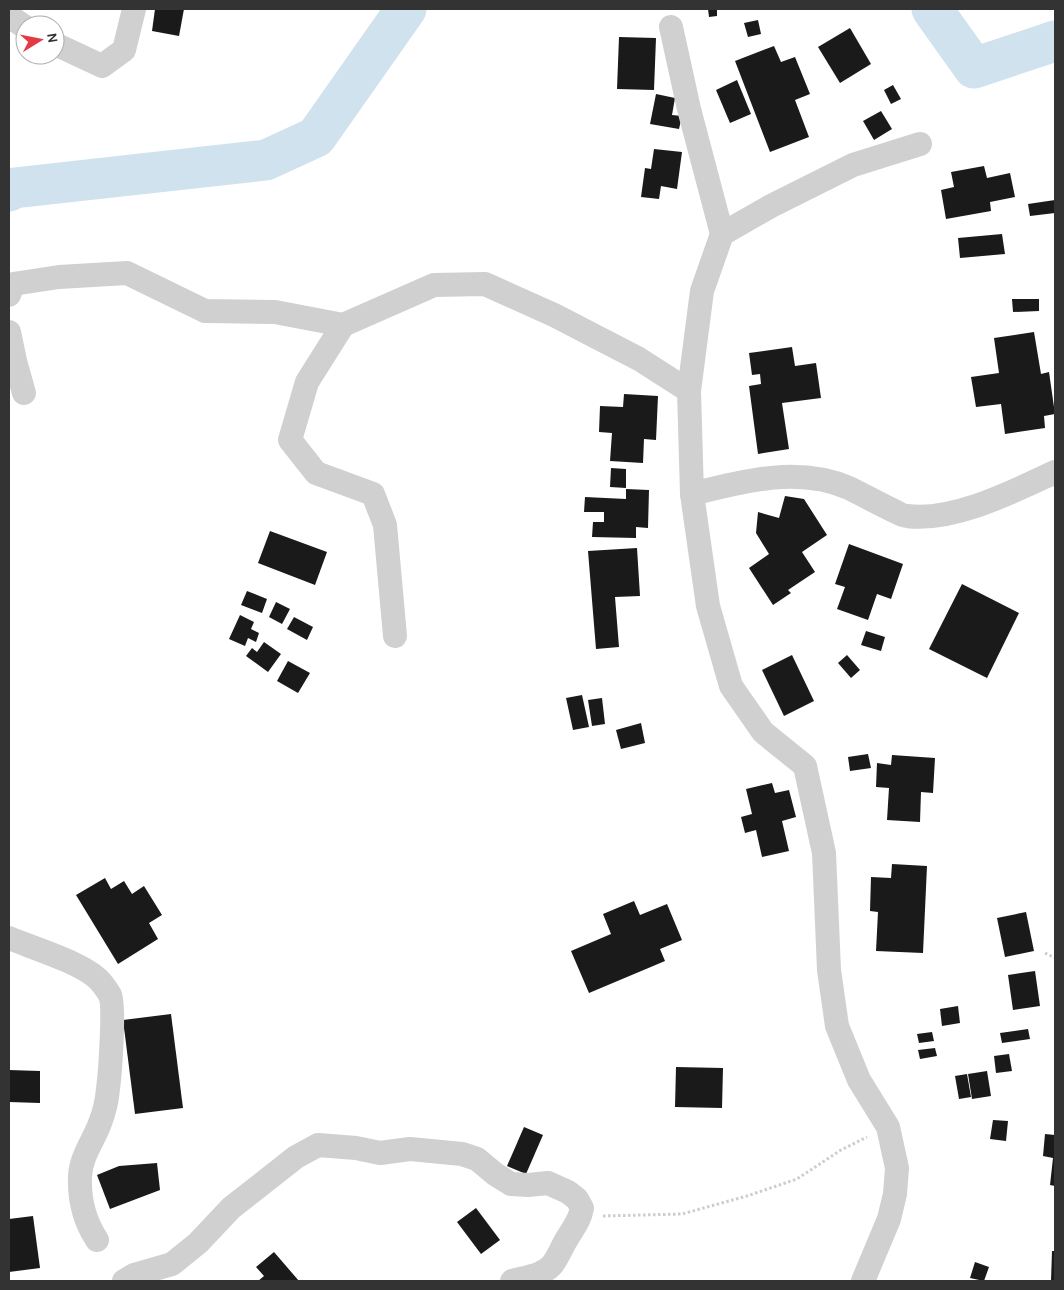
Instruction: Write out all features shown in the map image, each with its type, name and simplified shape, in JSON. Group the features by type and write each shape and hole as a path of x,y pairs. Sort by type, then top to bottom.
{"street":[{"path":"65,49 102,66 124,50 134,9"},
{"path":"671,28 689,109 722,234 702,291 688,391 692,494 708,606 731,686 763,732 804,766 824,853 829,970 837,1026 859,1080 888,1127 897,1168 895,1194 889,1218 863,1281"},
{"path":"722,234 771,206 853,165 920,144"},
{"path":"9,295 13,284 58,277 127,274 205,311 275,312 343,325"},
{"path":"396,636 385,525 373,494 316,473 290,440 307,382 343,325 434,285 485,284 588,332 639,359 688,391"},
{"path":"9,332 24,394"},
{"path":"692,494 747,481 793,476 822,480 848,488 906,516 936,516 973,508 1055,472"},
{"path":"9,938 74,964 98,979 110,995 112,1013 108,1090 100,1123 86,1153 80,1174 81,1202 84,1216 88,1227 97,1240"},
{"path":"124,1281 134,1275 172,1264 198,1243 231,1208 296,1157 318,1145 356,1148 380,1153 410,1149 462,1154 477,1159 511,1184 548,1184 568,1192 582,1208 580,1218 551,1266 536,1275 512,1281"}],"path":[{"path":"1045,952 1055,958"},
{"path":"582,1208 606,1217 682,1214 797,1179 841,1150 888,1127"}],"building":[{"path":"155,9 184,9 179,36 152,31"},
{"path":"708,9 717,9 717,16 709,17"},
{"path":"758,20 761,34 748,37 744,23"},
{"path":"850,28 871,64 840,83 818,47"},
{"path":"619,37 656,38 654,90 617,89"},
{"path":"774,46 781,62 795,57 810,94 795,100 809,137 770,152 735,61"},
{"path":"737,80 751,114 730,123 716,90"},
{"path":"893,85 901,99 891,104 884,90"},
{"path":"656,94 675,98 672,115 682,116 679,129 650,124"},
{"path":"881,111 892,129 874,140 863,121"},
{"path":"654,149 682,152 677,189 661,186 659,199 641,197 645,168 651,169"},
{"path":"984,166 987,178 1010,173 1015,197 990,202 991,211 946,219 941,190 954,187 951,172"},
{"path":"1055,200 1055,213 1030,216 1028,204"},
{"path":"1002,234 1005,254 960,258 958,238"},
{"path":"1012,299 1039,299 1039,311 1013,312"},
{"path":"1034,332 1041,374 1049,372 1055,414 1044,416 1045,428 1005,434 1001,404 976,407 971,377 999,373 994,338"},
{"path":"792,347 795,366 816,363 821,398 782,403 789,449 758,454 749,386 761,384 760,374 752,375 749,353"},
{"path":"624,394 658,396 656,440 644,439 643,463 610,461 612,433 599,432 600,406 623,407"},
{"path":"611,468 626,469 626,488 610,487"},
{"path":"626,489 649,490 648,528 636,527 636,538 592,537 593,522 604,522 604,512 584,512 585,497 626,499"},
{"path":"785,496 804,499 827,535 802,552 815,572 788,590 791,593 773,605 749,568 769,554 756,533 758,512 779,518"},
{"path":"270,531 327,552 315,585 258,563"},
{"path":"849,544 903,564 891,599 877,594 868,620 837,609 845,587 835,584"},
{"path":"637,548 640,596 615,597 619,647 596,649 588,551"},
{"path":"962,584 1019,613 987,678 929,649"},
{"path":"247,591 267,599 262,613 241,605"},
{"path":"276,602 290,609 282,624 269,617"},
{"path":"240,615 254,622 251,629 259,633 256,642 248,638 245,646 229,639"},
{"path":"294,617 313,627 307,640 287,629"},
{"path":"866,631 885,637 881,651 861,645"},
{"path":"264,642 281,654 268,672 246,656 252,648 257,652"},
{"path":"792,655 814,701 784,716 762,670"},
{"path":"847,655 860,670 851,678 838,663"},
{"path":"288,661 310,673 298,693 277,681"},
{"path":"582,695 589,727 573,730 566,698"},
{"path":"602,698 605,724 592,726 588,700"},
{"path":"641,723 645,743 621,749 616,730"},
{"path":"868,754 871,768 850,771 848,757"},
{"path":"892,755 935,758 933,793 921,792 920,822 887,820 889,788 876,787 877,763 891,765"},
{"path":"772,783 775,793 789,790 796,817 782,821 789,851 762,857 756,830 745,833 741,817 752,814 746,789"},
{"path":"892,864 927,866 923,953 876,951 878,912 870,911 871,877 891,878"},
{"path":"105,878 111,889 124,881 132,894 144,886 162,915 149,923 158,939 118,964 76,895"},
{"path":"634,901 640,915 667,904 682,940 660,949 665,961 589,993 571,951 611,934 603,914"},
{"path":"1026,912 1034,951 1005,957 997,918"},
{"path":"1035,971 1040,1006 1013,1010 1008,975"},
{"path":"958,1006 960,1023 942,1026 940,1009"},
{"path":"171,1014 183,1108 135,1114 123,1020"},
{"path":"1028,1029 1030,1039 1002,1043 1000,1033"},
{"path":"932,1032 934,1041 919,1043 917,1034"},
{"path":"935,1048 937,1056 920,1059 918,1050"},
{"path":"1009,1054 1012,1071 996,1073 994,1056"},
{"path":"676,1067 723,1068 722,1108 675,1107"},
{"path":"9,1070 40,1071 40,1103 9,1102"},
{"path":"987,1071 991,1096 972,1099 968,1074"},
{"path":"967,1074 971,1097 959,1099 955,1076"},
{"path":"993,1120 1008,1121 1006,1141 990,1139"},
{"path":"524,1127 543,1135 526,1174 507,1166"},
{"path":"1045,1134 1055,1135 1055,1186 1050,1185 1053,1158 1043,1156"},
{"path":"157,1163 160,1190 110,1209 97,1175 119,1166"},
{"path":"476,1208 500,1240 481,1254 457,1222"},
{"path":"33,1216 40,1268 9,1272 9,1219"},
{"path":"1052,1251 1055,1251 1055,1281 1051,1281"},
{"path":"274,1252 299,1281 258,1281 264,1276 256,1267"},
{"path":"975,1262 989,1267 984,1281 970,1278"}],"waterway":[{"path":"9,191 14,188 266,160 316,137 406,9"},
{"path":"932,9 974,68 1055,41"}]}
